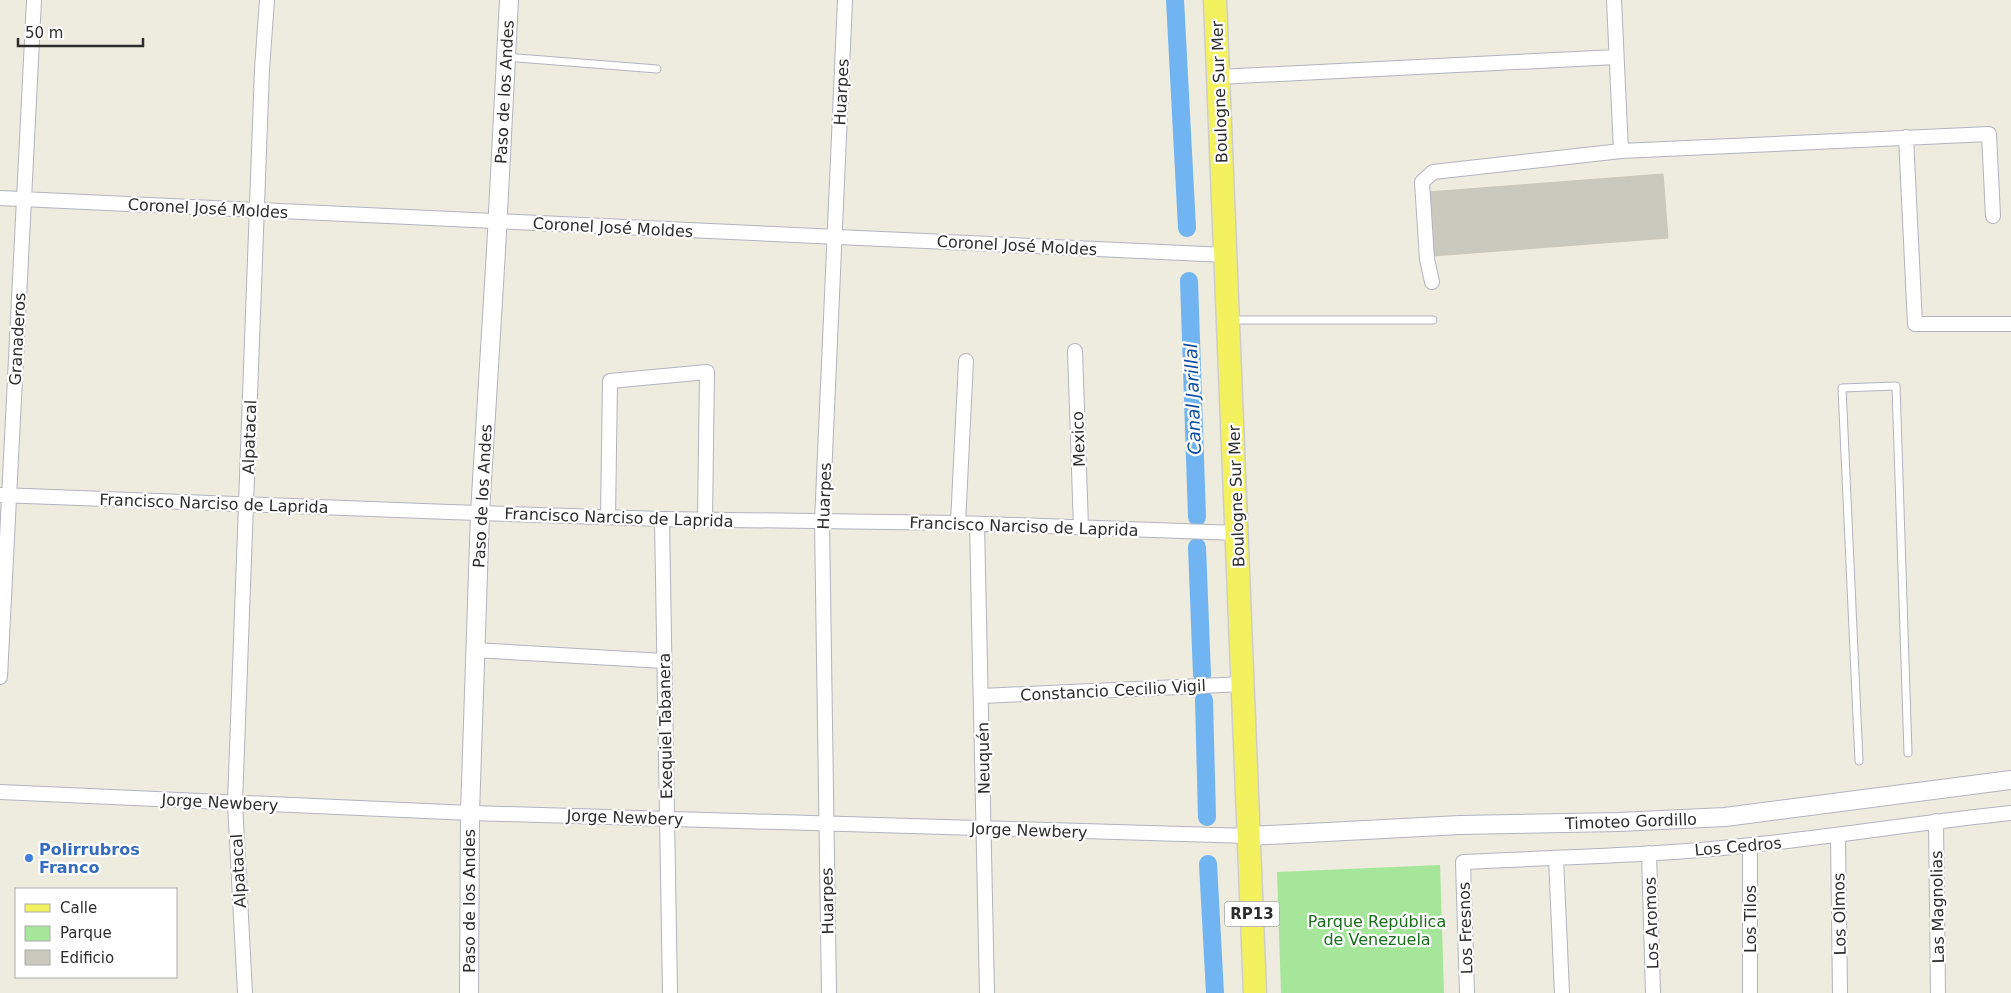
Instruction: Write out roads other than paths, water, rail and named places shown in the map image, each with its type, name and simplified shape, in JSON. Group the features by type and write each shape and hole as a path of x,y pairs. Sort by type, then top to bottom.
{"main road":[{"name":"Boulogne Sur Mer","path":"1215,0 1255,993"}],"street":[{"name":"Granaderos","path":"0,677 5,495 24,199 34,0"},
{"name":"Alpatacal","path":"245,993 235,803 262,69 267,0"},
{"name":"Paso de los Andes","path":"469,993 470,812 480,513 509,0"},
{"name":"Huarpes","path":"829,993 822,522 845,0"},
{"path":"1614,0 1621,151"},
{"path":"1218,77 1616,57"},
{"path":"1432,282 1427,259 1422,182 1433,172 1621,151 1989,134 1993,216"},
{"path":"1906,138 1916,324 2011,324"},
{"name":"Coronel José Moldes","path":"0,198 1226,255"},
{"name":"Mexico","path":"1075,351 1081,528"},
{"path":"958,523 966,360"},
{"path":"608,516 610,382 707,372 705,519"},
{"name":"Francisco Narciso de Laprida","path":"5,495 480,513 822,522 958,523 1237,534"},
{"name":"Exequiel Tabanera","path":"662,518 670,993"},
{"name":"Neuquén","path":"977,524 987,993"},
{"path":"475,650 664,661"},
{"name":"Constancio Cecilio Vigil","path":"982,696 1244,684"},
{"name":"Timoteo Gordillo","path":"1250,836 1460,826 1725,817 2011,780"},
{"name":"Jorge Newbery","path":"0,792 667,819 1250,836"},
{"name":"Los Cedros","path":"1463,862 1649,854 1750,846 1936,820 2011,813"},
{"name":"Las Magnolias","path":"1936,820 1938,993"},
{"name":"Los Olmos","path":"1838,835 1840,993"},
{"name":"Los Tilos","path":"1750,846 1750,993"},
{"name":"Los Aromos","path":"1649,854 1654,993"},
{"path":"1556,858 1562,993"},
{"name":"Los Fresnos","path":"1463,862 1467,993"}],"lane":[{"path":"506,57 657,70"},
{"path":"1228,320 1434,320"},
{"path":"1859,761 1842,388 1896,386 1908,753"}],"waterway":[{"name":"Canal Jarillal","path":"1175,0 1187,228"},
{"name":"Canal Jarillal","path":"1189,281 1197,517"},
{"name":"Canal Jarillal","path":"1197,547 1202,675"},
{"name":"Canal Jarillal","path":"1204,700 1207,817"},
{"name":"Canal Jarillal","path":"1208,864 1215,993"}],"place":[{"name":"Polirrubros Franco","path":"29,858"}],"park label":[{"name":"Parque República de Venezuela","path":"1377,930"}]}
